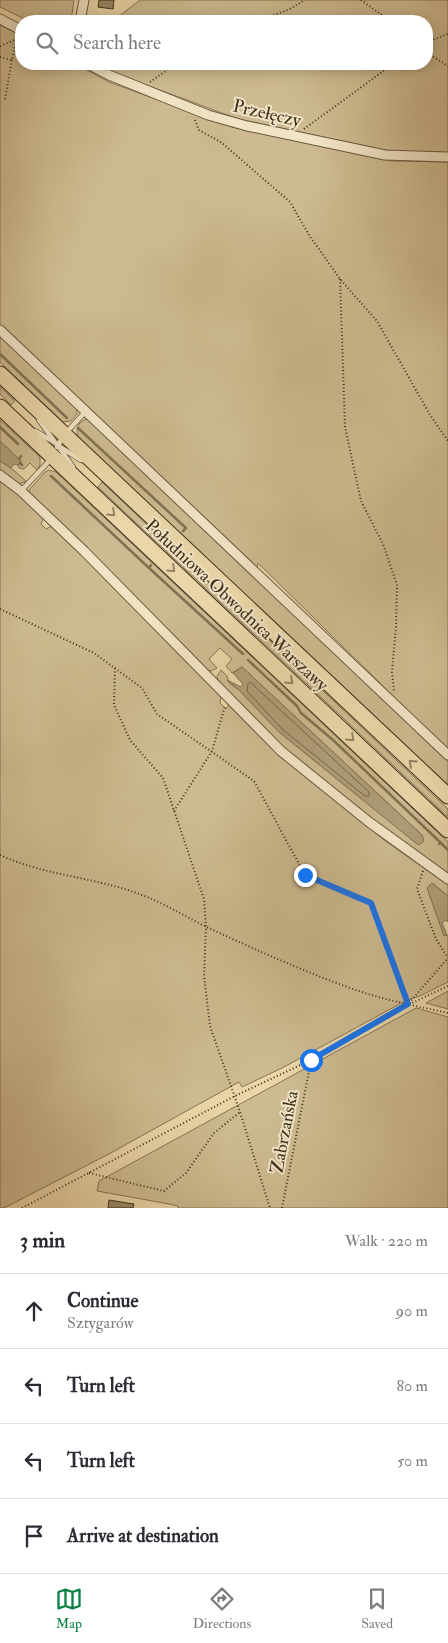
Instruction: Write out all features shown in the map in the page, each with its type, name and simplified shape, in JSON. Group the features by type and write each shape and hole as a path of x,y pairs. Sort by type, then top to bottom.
{"highway":[{"name":"Południowa Obwodnica Warszawy","path":"0,374 21,394 92,494 448,830"},
{"name":"Południowa Obwodnica Warszawy","path":"3,410 108,476 448,796"}],"street":[{"path":"81,15 84,0"},
{"path":"0,18 15,27"},
{"name":"Przełęczy","path":"99,70 208,115 247,126 385,155 448,157"},
{"path":"0,330 448,755"},
{"path":"0,475 21,491 110,577 282,751 368,822 448,879"}],"lane":[{"path":"21,491 86,411"}],"path":[{"path":"274,15 288,10 305,0"},
{"path":"362,0 382,15"},
{"path":"433,40 448,34"},
{"path":"0,46 15,39"},
{"path":"5,99 15,47"},
{"path":"0,57 12,60"},
{"path":"433,57 448,66"},
{"path":"142,88 168,70"},
{"path":"294,136 385,70"},
{"path":"188,106 199,130 222,143 290,202 309,235 340,279 377,321 421,399 448,441"},
{"path":"340,279 345,427 361,501 382,544 397,585 392,672 396,706"},
{"path":"0,609 94,652 142,688 156,714 254,781 305,875 371,903 408,1004"},
{"path":"115,668 114,705 130,740 163,778 204,899 206,927 204,976 210,1026 235,1096 270,1208"},
{"path":"174,811 212,751 227,697"},
{"path":"0,855 49,872 90,880 142,895 206,927 292,966 354,989 448,1013"},
{"path":"408,1004 448,958 436,939 417,889 426,863"},
{"path":"22,1208 235,1096 311,1060 408,1004 448,986"},
{"name":"Zabrzańska","path":"282,1208 311,1060"},
{"path":"89,1173 164,1191 186,1173 214,1133 240,1112"}],"shaded area":[{"path":"0,0 74,0 72,15 17,15 0,7"},
{"path":"140,0 448,0 448,153 394,152 238,119 108,70 433,70 433,15 121,15"},
{"path":"0,25 15,32 15,70 87,70 109,82 232,127 392,161 448,162 448,750 258,563 257,568 0,325"},
{"path":"0,334 77,408 77,414 71,421 63,422 0,362"},
{"path":"0,387 15,401 11,405 0,394"},
{"path":"88,419 448,761 448,785 78,437 78,425"},
{"path":"0,420 40,457 40,465 37,470 30,463 24,469 19,468 18,465 21,461 0,441"},
{"path":"0,461 26,481 18,484 0,471"},
{"path":"49,470 56,472 448,842 448,874 397,840 275,741 218,682 217,676 221,670 227,676 229,683 239,690 279,732 419,845 422,835 242,667 232,673 226,666 232,659 220,648 209,659 217,668 211,671 204,669 29,495 29,490"},
{"path":"0,479 40,514 43,519 41,524 46,529 52,526 100,570 221,696 220,703 226,709 229,704 272,748 384,840 448,885 448,896 432,883 444,935 448,936 448,982 420,996 407,1000 284,1067 242,1087 239,1082 107,1155 4,1208 0,1208"},
{"path":"102,482 448,809 448,817 98,487"},
{"path":"448,991 448,1009 426,1003"},
{"path":"416,1008 448,1017 448,1208 178,1208 178,1206 169,1204 97,1191 99,1181"}],"water":[{"path":"0,441 21,461 18,465 14,464 11,468 0,461"},
{"path":"242,667 422,835 424,841 419,845 417,844 279,732 227,680 241,687 243,684 233,673"},
{"path":"432,883 448,896 448,922 446,920 442,923 447,935 444,936 427,888"}],"building":[{"path":"99,0 114,0 113,9 98,7"},
{"path":"109,1200 134,1204 133,1208 108,1208"}],"waterway":[{"path":"0,354 67,418"},
{"path":"0,427 18,444"},
{"path":"78,428 186,528 183,531"},
{"path":"51,476 149,568"},
{"path":"151,565 149,568 243,654"},
{"path":"248,660 297,706 301,713 333,740 441,843"},
{"path":"439,844 441,843 448,850"}],"route":[{"path":"305,875 371,903 408,1004 311,1060"}]}
